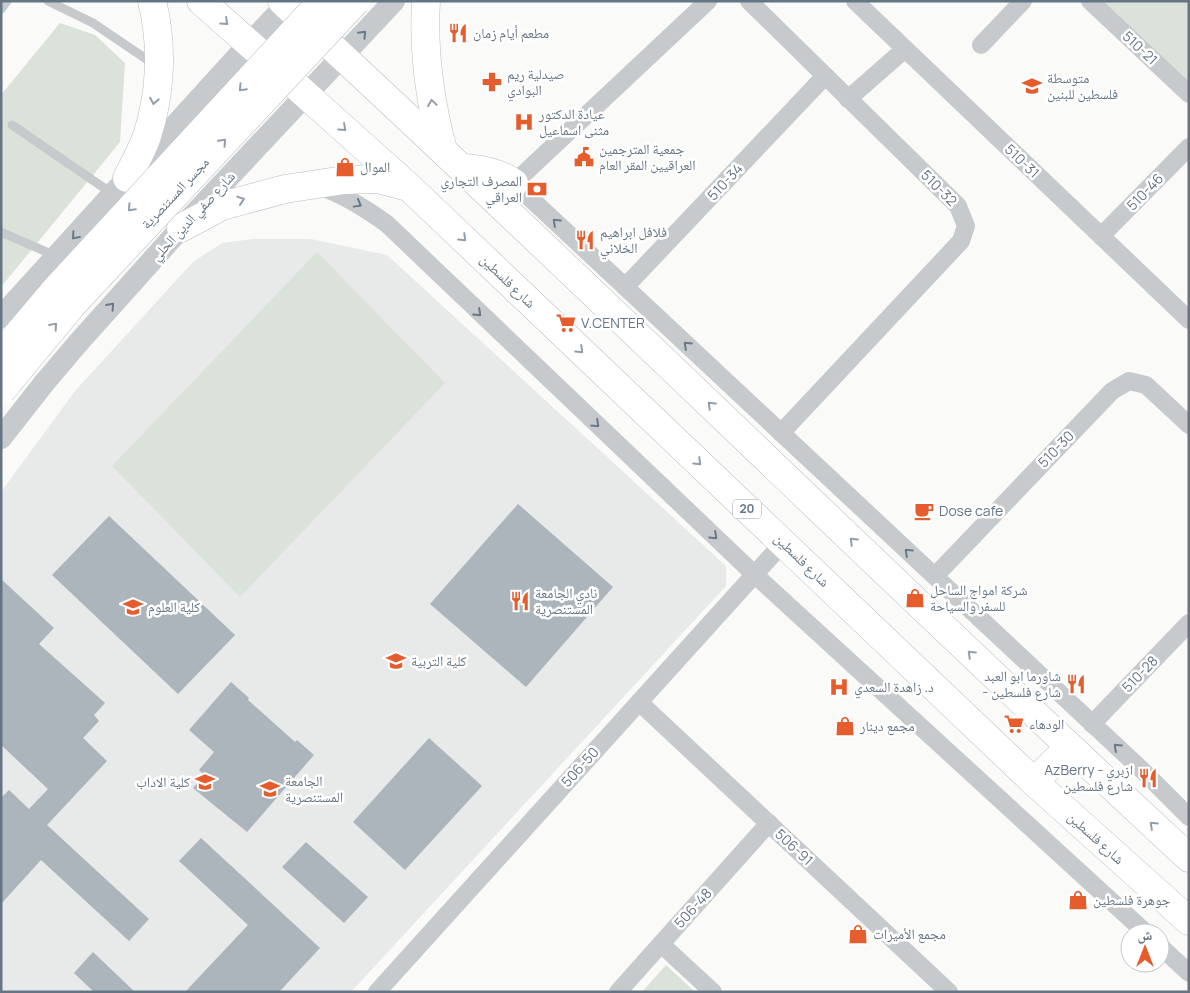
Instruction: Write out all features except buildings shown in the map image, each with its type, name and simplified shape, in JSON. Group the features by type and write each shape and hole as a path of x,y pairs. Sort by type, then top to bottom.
{"main road":[{"path":"120,186 147,136 160,68 152,1"},
{"path":"201,1 255,49"},
{"name":"مجسر المستنصرية","path":"3,333 56,289 322,1"},
{"name":"مجسر المستنصرية","path":"1,391 72,305 356,1"},
{"path":"426,1 426,41 435,120 453,159 504,176 514,183"},
{"path":"337,51 453,159 1069,748 1189,858"},
{"name":"شارع فلسطين","path":"301,90 410,188 1034,782 1189,921"},
{"path":"181,228 222,206 285,189 313,184 344,180 378,179 410,188"},
{"path":"1034,782 1069,748"}],"street":[{"name":"شارع صفي الدين الحلي","path":"1,438 44,372 181,228 337,51 394,1"},
{"path":"708,1 514,183 1143,771 1189,818"},
{"name":"510-32","path":"749,1 958,206 966,226 961,241 781,433"},
{"name":"510-31","path":"855,1 1189,320"},
{"path":"981,45 1023,1"},
{"name":"510-21","path":"1090,1 1189,94"},
{"path":"3,333 56,256 120,186 255,49 289,6"},
{"path":"848,99 905,49"},
{"name":"510-34","path":"625,287 825,76"},
{"name":"510-46","path":"1101,236 1189,147"},
{"path":"313,184 340,194 364,207 386,224 754,574 1135,923"},
{"name":"510-30","path":"935,576 1112,391 1129,381 1146,385 1189,425"},
{"name":"506-50","path":"377,992 784,543"},
{"name":"510-28","path":"1092,724 1189,623"},
{"name":"506-91","path":"639,702 949,992"},
{"name":"506-48","path":"618,992 769,824"},
{"path":"661,944 713,992"},
{"path":"1170,955 1189,973"}],"lane":[{"path":"1,9 7,1"},
{"path":"48,1 93,24 160,68"},
{"path":"12,125 120,186"},
{"path":"1,232 56,256"}],"shaded area":[{"path":"1090,1 1189,1 1189,94"},
{"path":"60,23 95,35 125,63 120,142 1,287 1,95"},
{"name":"الجامعة المستنصرية","path":"253,239 311,239 387,255 726,566 726,586 351,992 1,992 1,492 75,391 193,262 222,243"},
{"path":"317,252 445,383 240,597 112,466"},
{"path":"666,965 695,992 642,992"}],"place":[{"name":"مطعم أيام زمان","path":"458,33"},
{"name":"صيدلية ريم البوادي","path":"492,82"},
{"name":"متوسطة فلسطين للبنين","path":"1032,86"},
{"name":"عيادة الدكتور مثنى اسماعيل","path":"524,122"},
{"name":"جمعية المترجمين العراقيين المقر العام","path":"584,157"},
{"name":"الموال","path":"345,167"},
{"name":"المصرف التجاري العراقي","path":"537,189"},
{"name":"فلافل ابراهيم الخلاني","path":"585,240"},
{"name":"V.CENTER","path":"566,323"},
{"name":"Dose cafe","path":"924,511"},
{"name":"شركة امواج الساحل للسفر والسياحة","path":"915,598"},
{"name":"نادي الجامعة المستنصرية","path":"520,601"},
{"name":"كلية العلوم","path":"133,607"},
{"name":"كلية التربية","path":"396,661"},
{"name":"شاورما ابو العبد - شارع فلسطين","path":"1076,684"},
{"name":"د. زاهدة السعدي","path":"839,687"},
{"name":"الودهاء","path":"1014,724"},
{"name":"مجمع دينار","path":"845,726"},
{"name":"AzBerry - ازبري شارع فلسطين","path":"1148,778"},
{"name":"كلية الاداب","path":"205,782"},
{"name":"الجامعة المستنصرية","path":"270,789"},
{"name":"جوهرة فلسطين","path":"1078,900"},
{"name":"مجمع الأميرات","path":"858,934"}]}
